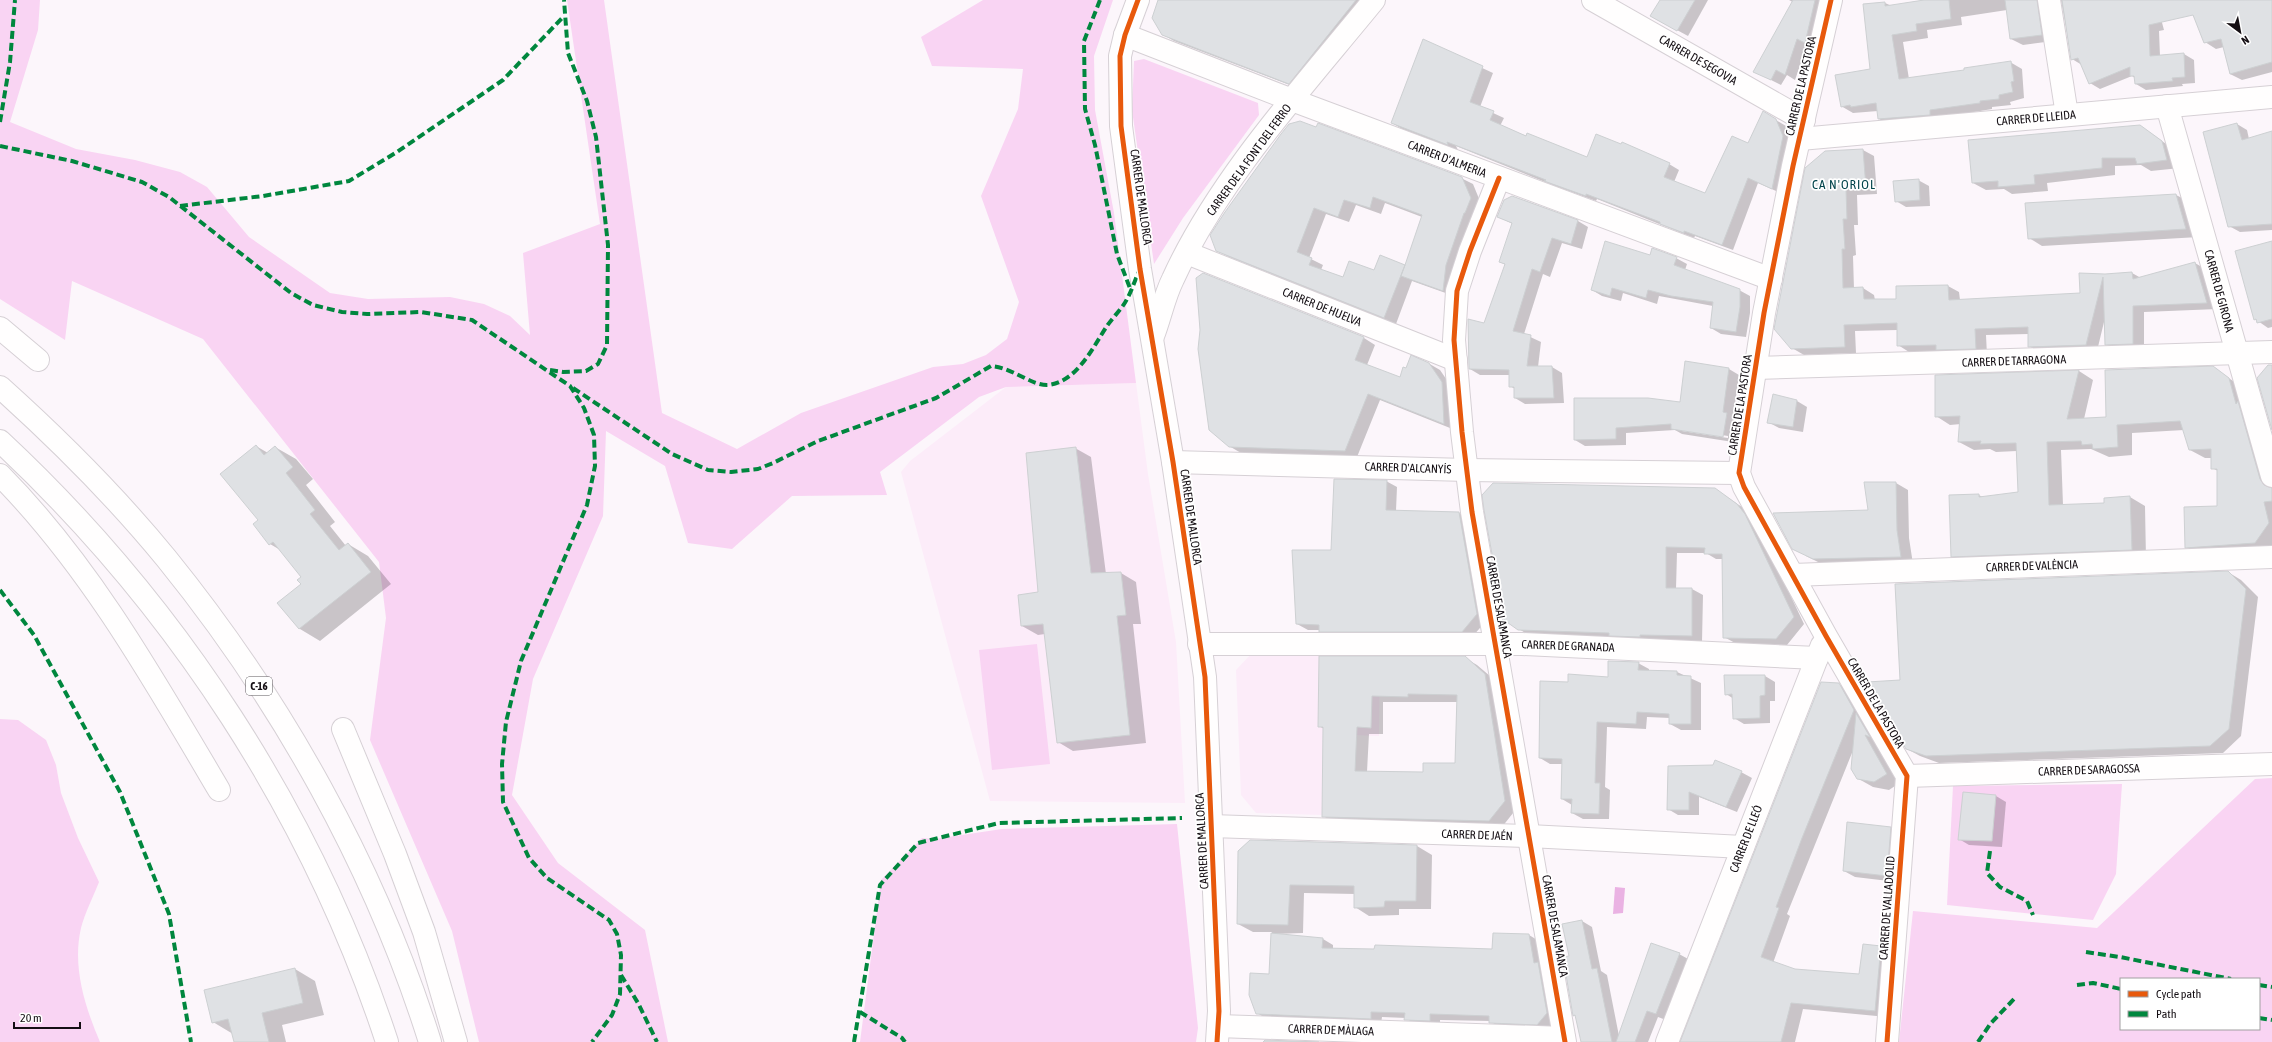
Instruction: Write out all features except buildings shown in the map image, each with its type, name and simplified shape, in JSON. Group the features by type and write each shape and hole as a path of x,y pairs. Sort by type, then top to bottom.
{"main road":[{"name":"CARRER DE MALLORCA","path":"1138,0 1125,35 1120,56 1118,80 1121,126 1140,269 1173,462 1205,677 1219,1011 1217,1034"},
{"name":"CARRER DE LA FONT DEL FERRO","path":"1153,338 1172,280 1208,216 1232,178 1292,100 1374,0"},
{"name":"CARRER DE SEGOVIA","path":"1593,0 1802,129"},
{"name":"CARRER DE LA PASTORA","path":"1831,0 1802,129 1771,279 1739,473 1744,487 1826,636 1907,776"},
{"path":"2049,0 2067,115"},
{"name":"CARRER D'ALMERIA","path":"1125,35 1498,178 1771,279"},
{"name":"CARRER DE LLEIDA","path":"1802,129 2067,115 2272,97"},
{"name":"CARRER DE GIRONA","path":"2167,106 2236,354 2272,476"},
{"name":"CARRER DE SALAMANCA","path":"1498,178 1470,250 1457,291 1454,340 1467,470 1495,644 1565,1040"},
{"name":"CARRER DE HUELVA","path":"1187,253 1456,360"},
{"path":"0,328 38,360"},
{"name":"CARRER DE TARRAGONA","path":"1756,368 2272,352"},
{"name":"C-16","path":"0,387 89,472 122,508 166,558 241,659 319,785 343,831 391,935 430,1042"},
{"path":"0,441 68,508 110,555 175,635 238,728 294,823 320,874 363,974 387,1042"},
{"name":"CARRER D'ALCANYÍS","path":"1173,462 1467,470 1739,473"},
{"path":"0,475 46,527 90,584 140,660 219,790"},
{"name":"CARRER DE VALÈNCIA","path":"1793,575 2272,557"},
{"name":"CARRER DE LLEÓ","path":"1667,1042 1826,636"},
{"name":"CARRER DE GRANADA","path":"1199,644 1495,644 1817,658"},
{"path":"343,729 395,854 424,932 456,1042"},
{"name":"CARRER DE SARAGOSSA","path":"1907,776 2272,764"},
{"name":"CARRER DE VALLADOLID","path":"1887,1042 1907,776"},
{"name":"CARRER DE JAÉN","path":"1211,826 1529,836 1743,847"},
{"name":"CARRER DE MÀLAGA","path":"1217,1034 1565,1040"}],"shaded area":[{"path":"0,0 40,0 38,30 10,122 76,149 135,160 180,172 207,187 249,237 330,293 368,299 450,297 484,304 510,316 530,335 523,253 600,224 567,0 604,0 662,413 737,449 801,413 933,367 963,364 986,355 1007,339 1019,302 981,196 1018,109 1023,69 932,66 921,37 983,0 1113,0 1094,56 1095,110 1114,213 1136,383 1006,387 979,397 880,472 887,495 792,496 732,549 688,543 665,466 606,431 603,516 533,679 512,795 558,863 645,930 668,1042 479,1042 452,931 370,740 386,618 379,562 203,339 72,281 65,340 0,299"},
{"path":"1144,59 1258,103 1259,115 1183,218 1154,264 1132,110 1134,61"},
{"path":"1136,383 1148,474 1176,642 1185,803 990,801 901,472 910,461 1006,387"},
{"path":"1037,644 1050,764 992,770 979,650"},
{"path":"1254,651 1380,654 1379,736 1323,734 1322,815 1256,813 1241,795 1236,670"},
{"path":"0,719 18,720 46,740 56,765 61,793 78,838 99,882 81,928 78,957 79,972 85,1001 100,1042 0,1042"},
{"path":"2272,778 2272,1042 1899,1042 1913,911 2097,928 2255,779"},
{"path":"2122,784 2116,874 2093,920 1947,905 1953,786"},
{"path":"1177,824 1198,1028 1196,1042 860,1042 881,880 922,838 935,839 1002,829"},
{"path":"1615,887 1625,888 1623,913 1613,914"}],"marked path":[{"path":"0,122 10,62 15,0"},
{"path":"550,370 563,372 586,371 598,364 607,345 608,245 596,137 587,101 568,53 564,0"},
{"path":"1100,0 1084,41 1085,109 1095,145 1117,254 1131,291"},
{"path":"180,206 263,196 349,181 397,152 503,80 564,16"},
{"path":"0,146 72,161 142,182 169,197 291,293 313,305 342,312 367,314 421,312 472,320 570,386 584,408 594,435 595,466 587,505 521,661 506,722 502,764 503,802 529,858 547,878 609,920 617,934 621,955 620,994 612,1015 592,1042"},
{"path":"573,388 672,454 708,470 731,472 758,469 818,441 936,398 991,366 999,367 1042,385 1058,382 1076,371 1090,353 1107,326 1125,303 1139,271"},
{"path":"0,590 34,635 120,792 169,914 191,1042"},
{"path":"854,1042 880,885 918,843 999,823 1182,818"},
{"path":"1990,851 1987,873 2000,887 2027,901 2033,915"},
{"path":"2086,952 2120,957 2226,978"},
{"path":"621,975 638,1003 657,1042"},
{"path":"2077,985 2093,983 2120,989"},
{"path":"2260,985 2272,987"},
{"path":"1978,1042 1991,1023 2016,997"},
{"path":"860,1012 902,1038 905,1042"},
{"path":"2260,1018 2272,1020"}],"cycle path":[{"path":"1138,0 1125,35 1120,56 1121,126 1140,269 1173,462 1205,677 1219,1011 1217,1042"},
{"path":"1831,0 1793,166 1764,313 1739,473 1744,487 1826,636 1907,776 1887,1042"},
{"path":"1499,178 1470,251 1457,291 1454,340 1462,432 1472,512 1565,1042"}],"district":[{"name":"CA N'ORIOL","path":"1844,184"}]}
